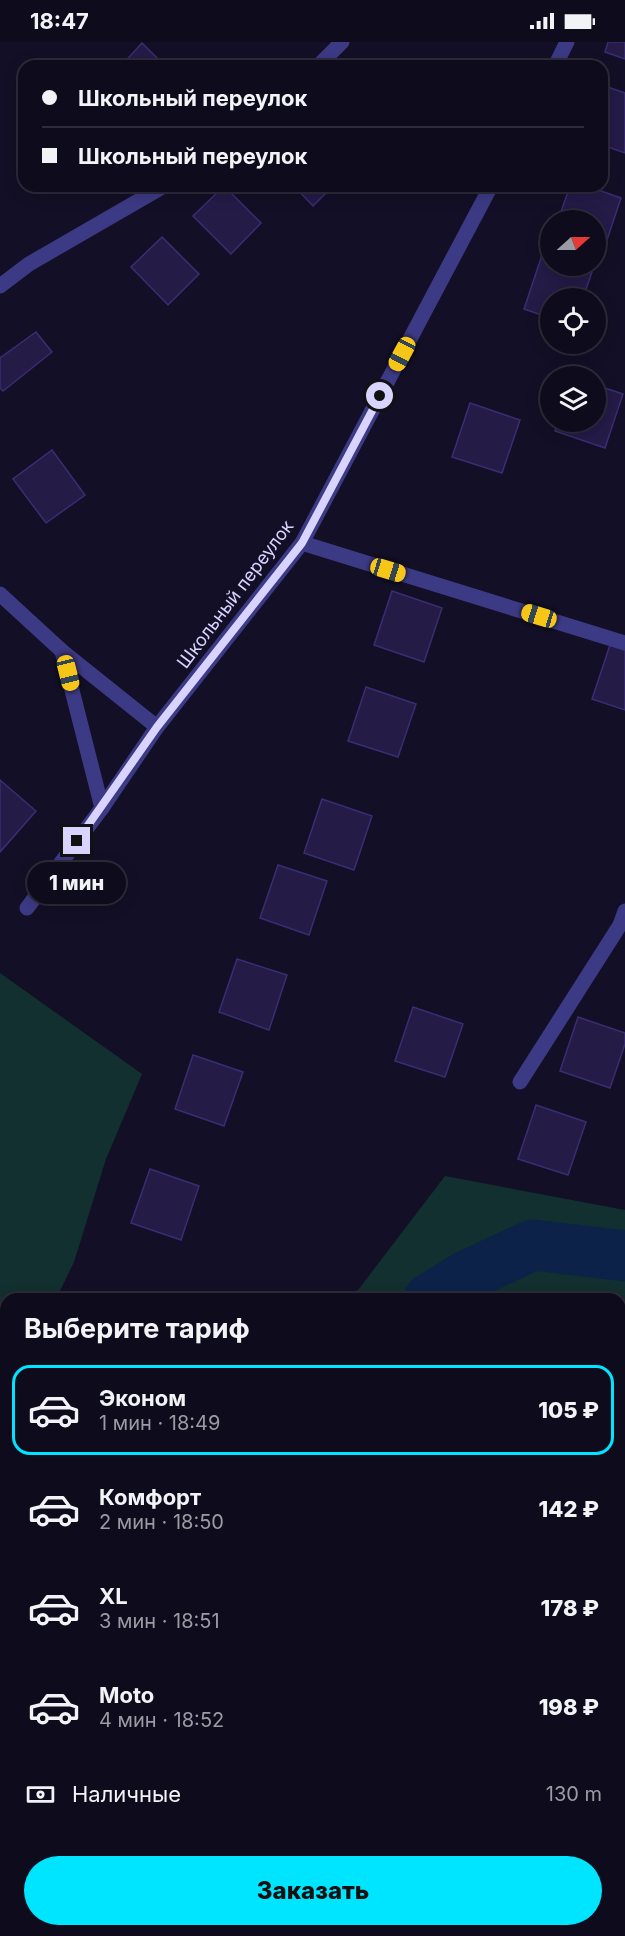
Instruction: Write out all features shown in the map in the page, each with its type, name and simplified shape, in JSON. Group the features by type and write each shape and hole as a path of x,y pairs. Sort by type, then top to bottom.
{"street":[{"path":"324,60 342,42"},
{"path":"558,60 567,42"},
{"path":"0,286 29,264 154,192"},
{"name":"Школьный переулок","path":"27,908 102,808 157,727 302,543 488,192"},
{"path":"302,543 625,643"},
{"path":"0,594 63,651 157,727"},
{"path":"63,651 102,808"},
{"path":"520,1082 620,925 625,911"}],"green space":[{"path":"0,973 142,1074 106,1159 74,1262 59,1293 0,1293"},
{"path":"445,1176 625,1210 625,1293 351,1293 358,1290"}],"building":[{"path":"608,42 625,42 625,59 605,52"},
{"path":"142,43 159,60 126,60"},
{"path":"608,87 625,93 625,153 608,147"},
{"path":"218,192 230,192 261,223 231,254 193,216"},
{"path":"300,192 327,192 313,206"},
{"path":"568,192 604,192 621,198 606,243 606,210 562,210"},
{"path":"162,237 199,274 168,305 131,267"},
{"path":"540,261 540,276 591,276 586,288 540,288 540,315 524,309"},
{"path":"36,332 52,352 3,391 0,388 0,358"},
{"path":"606,388 623,394 605,448 558,432 606,432"},
{"path":"470,403 520,420 502,473 452,457"},
{"path":"52,450 85,495 46,523 13,479"},
{"path":"392,591 442,608 424,662 374,645"},
{"path":"610,645 625,650 625,710 592,699"},
{"path":"366,687 416,704 398,757 348,741"},
{"path":"0,780 36,811 0,852"},
{"path":"322,799 372,816 354,870 304,853"},
{"path":"278,865 327,881 309,935 260,918"},
{"path":"237,959 287,975 269,1030 219,1012"},
{"path":"413,1007 463,1024 445,1077 395,1061"},
{"path":"578,1017 625,1033 625,1044 610,1088 560,1071"},
{"path":"193,1055 243,1072 224,1126 175,1109"},
{"path":"536,1105 586,1122 568,1175 518,1159"},
{"path":"150,1169 199,1186 181,1240 131,1223"}],"waterway":[{"path":"439,1293 466,1276 533,1245 625,1256"}],"route":[{"path":"77,841 157,727 302,543 380,396"}]}
